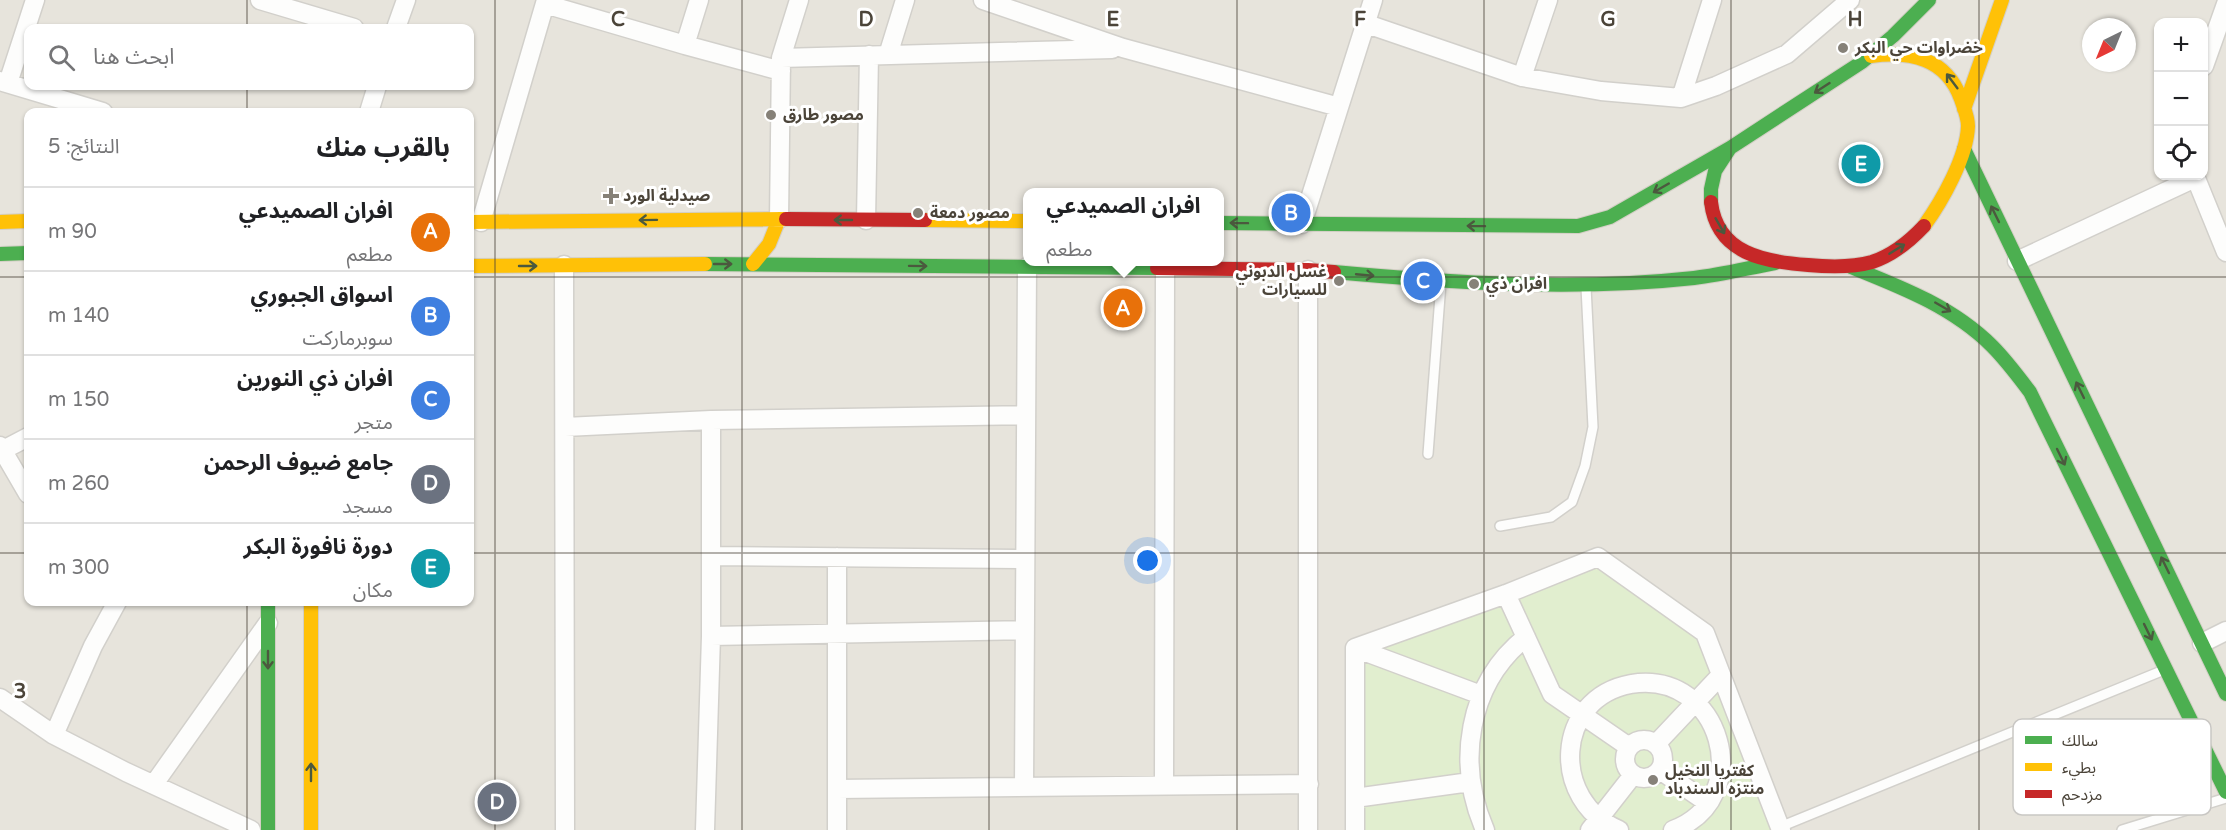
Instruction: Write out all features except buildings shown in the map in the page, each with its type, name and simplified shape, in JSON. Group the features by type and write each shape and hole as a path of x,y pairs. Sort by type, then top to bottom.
{"main road":[{"path":"1224,223 1578,226 1610,217 1730,148 1871,56 1929,0"},
{"path":"1964,109 2002,0"},
{"path":"1730,148 1711,181 1710,198 1713,214 1720,229 1744,253 1759,260 1775,263 1851,267 1875,261 1898,250 1934,215 1946,193 1964,149 1968,124 1957,87 1944,72 1928,60 1910,53 1890,52 1871,56"},
{"path":"1964,149 2226,694"},
{"path":"753,264 769,244 779,219"},
{"path":"476,222 779,219 1023,221"},
{"path":"0,222 24,221"},
{"path":"0,254 24,254"},
{"path":"474,266 753,264 1308,270 1441,282 1586,284 1695,278 1775,263"},
{"path":"1851,267 1918,294 1945,308 1993,345 2013,368 2030,392 2190,719"},
{"path":"268,606 268,830"},
{"path":"311,606 311,830"},
{"path":"2211,761 2226,792"}],"street":[{"path":"26,24 35,0"},
{"path":"260,0 341,24"},
{"path":"397,24 406,0"},
{"path":"685,45 699,0"},
{"path":"779,219 781,64 799,0"},
{"path":"888,55 905,0"},
{"path":"982,0 1124,48 1339,107"},
{"path":"1302,224 1373,0"},
{"path":"1522,77 1548,0"},
{"path":"1681,98 1712,0"},
{"path":"1364,23 1522,77 1601,91 1681,98 1716,86 1787,54 1850,0"},
{"path":"476,222 546,2 685,45 781,64 869,55 1124,48"},
{"path":"2208,55 2226,4"},
{"path":"24,29 4,82 24,88"},
{"path":"866,220 869,55"},
{"path":"31,90 91,108"},
{"path":"370,108 376,90"},
{"path":"2018,261 2189,180"},
{"path":"2196,180 2224,242"},
{"path":"564,265 565,830"},
{"path":"1024,787 1027,267"},
{"path":"1164,786 1165,268"},
{"path":"1308,270 1308,830"},
{"path":"565,427 711,420 1026,415"},
{"path":"705,830 711,636 711,420"},
{"path":"24,439 1,448 24,487"},
{"path":"711,556 1025,559"},
{"path":"837,557 837,830"},
{"path":"1355,648 1506,594 1598,557 1705,633 1777,829"},
{"path":"1506,594 1552,693 1629,747"},
{"path":"54,735 93,646 115,606"},
{"path":"154,784 268,623"},
{"path":"711,636 1024,630"},
{"path":"2202,643 2226,631"},
{"path":"1485,830 1476,809 1470,782 1470,737 1481,694 1508,653 1526,637"},
{"path":"1355,648 1481,694"},
{"path":"1355,648 1355,830"},
{"path":"1656,744 1721,675"},
{"path":"1619,830 1594,824 1580,797 1570,769 1572,740 1584,714 1604,695 1630,684 1658,684 1684,694 1695,702 1713,724 1721,750 1719,778 1708,803 1683,827"},
{"path":"0,698 54,735 250,830"},
{"path":"1642,740 1656,744 1663,757 1660,770 1648,778 1633,775 1625,762 1629,747 1642,740"},
{"path":"1660,770 1708,803"},
{"path":"1594,824 1633,775"},
{"path":"1355,798 1470,782"},
{"path":"837,789 1309,784"}],"lane":[{"path":"1428,454 1441,282"},
{"path":"1500,526 1551,517 1572,502 1585,466 1593,427 1586,284"},
{"path":"2044,719 2166,669"},
{"path":"1777,829 2013,732"},
{"path":"2211,803 2226,798"},
{"path":"2122,830 2171,815"}],"shaded area":[{"path":"0,0 2226,0 2226,830 0,830"}],"green space":[{"path":"1598,553 1708,632 1784,830 1352,830 1352,645"}],"traffic: fast":[{"path":"1711,202 1715,171 1730,148 1862,62 1893,36 1929,0"},
{"path":"1224,223 1578,226 1610,217 1730,148"},
{"path":"1964,149 2226,694"},
{"path":"0,254 24,253"},
{"path":"1334,272 1469,282 1559,285 1694,278 1775,263"},
{"path":"705,264 1157,268"},
{"path":"1851,267 1926,299 1961,320 1977,332 2012,368 2030,392 2190,719"},
{"path":"268,606 268,830"},
{"path":"2211,761 2226,792"}],"traffic: slow":[{"path":"1964,109 2002,0"},
{"path":"1871,56 1900,55 1925,60 1936,66 1954,85 1966,112 1967,138 1958,165 1946,192 1924,226"},
{"path":"753,264 769,244 779,219"},
{"path":"474,222 786,219"},
{"path":"925,220 1023,221"},
{"path":"0,222 24,221"},
{"path":"474,266 705,264"},
{"path":"311,606 311,830"}],"traffic: jam":[{"path":"1711,202 1715,220 1733,244 1760,257 1792,264 1840,266 1872,262 1887,256 1924,226"},
{"path":"786,219 925,220"},
{"path":"1157,268 1334,272"}],"place":[{"name":"خضراوات حي البكر","path":"1843,48"},
{"name":"مصور طارق","path":"771,115"},
{"name":"دورة نافورة البكر","path":"1861,164"},
{"name":"صيدلية الورد","path":"611,196"},
{"name":"مصور دمعة","path":"918,213"},
{"name":"اسواق الجبوري","path":"1291,213"},
{"name":"غسل الدبوني للسيارات","path":"1339,281"},
{"name":"افران ذي النورين","path":"1423,281"},
{"name":"افران ذي","path":"1474,284"},
{"name":"افران الصميدعي","path":"1123,308"},
{"name":"كفتريا النخيل منتزه السندباد","path":"1653,780"},
{"name":"جامع ضيوف الرحمن","path":"497,802"}]}
